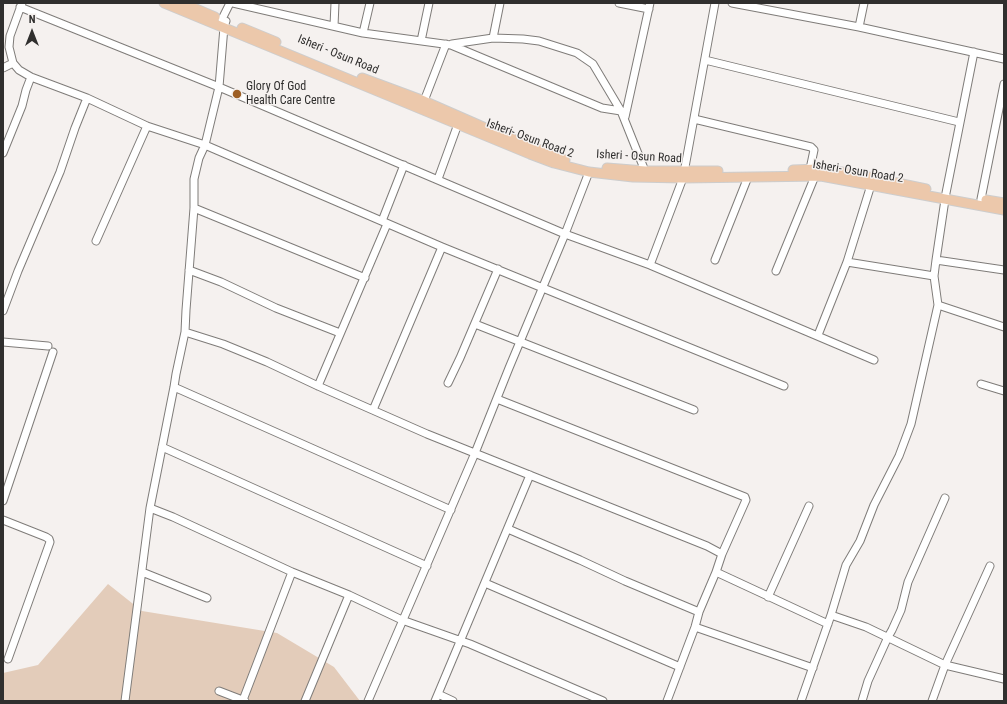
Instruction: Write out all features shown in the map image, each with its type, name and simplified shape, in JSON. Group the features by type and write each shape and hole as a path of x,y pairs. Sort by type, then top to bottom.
{"main road":[{"name":"Isheri- Osun Road 2","path":"164,3 224,22 530,154 554,163 589,172 633,177 683,175 748,177 812,172 871,186 945,196 1004,210"},
{"name":"Isheri - Osun Road","path":"182,3 224,22 560,158 590,166 683,175 812,172 849,173 945,196 1004,203"}],"street":[{"path":"125,701 150,508 176,374 186,332 186,310 194,208 194,179 199,158 205,145 219,87 224,22 230,3"},
{"path":"233,3 363,33 449,44 602,108 623,114"},
{"path":"334,26 335,3"},
{"path":"363,33 370,3"},
{"path":"420,40 429,3"},
{"path":"493,38 500,3"},
{"path":"619,3 650,6 623,114"},
{"path":"650,265 683,175 715,3"},
{"path":"732,3 859,27 1004,59"},
{"path":"859,27 864,3"},
{"path":"784,386 442,247 205,145 147,126 87,98 31,77 19,70 13,63 9,47 10,36 21,5 438,179 565,234 650,265 874,360"},
{"path":"449,44 493,38 523,39 540,41 577,53 593,64 623,114 645,171"},
{"path":"424,102 449,44"},
{"path":"801,701 831,615 846,565 860,541 874,505 899,456 911,424 938,305 934,276 945,196 974,52"},
{"path":"705,60 959,122"},
{"path":"3,68 13,63"},
{"path":"3,153 22,106 31,77"},
{"path":"981,200 1002,110 1004,84"},
{"path":"3,311 18,271 60,172 87,98"},
{"path":"694,119 811,147 814,150 812,172 776,271"},
{"path":"438,179 458,124"},
{"path":"96,241 147,126"},
{"path":"318,386 365,278 404,166"},
{"path":"368,701 475,453 589,172"},
{"path":"715,260 748,177"},
{"path":"818,335 846,262 871,186"},
{"path":"194,208 365,278"},
{"path":"373,410 442,247"},
{"path":"936,260 1004,270"},
{"path":"846,262 934,276"},
{"path":"448,383 498,269"},
{"path":"189,270 340,334"},
{"path":"938,305 1004,327"},
{"path":"475,324 694,410"},
{"path":"186,332 268,362 318,386 427,434 707,546 722,554"},
{"path":"3,342 48,346"},
{"path":"3,501 54,352"},
{"path":"981,384 1004,391"},
{"path":"174,387 451,510"},
{"path":"497,398 745,497 746,500 722,554 699,612 667,701"},
{"path":"162,447 427,566"},
{"path":"453,701 436,698 530,476"},
{"path":"862,701 868,681 901,610 908,582 945,498"},
{"path":"768,596 809,506"},
{"path":"150,508 173,517 292,572 349,595 402,620 484,650 603,701"},
{"path":"3,520 46,537 50,542 8,659"},
{"path":"508,529 699,612"},
{"path":"932,701 945,665 990,566"},
{"path":"142,572 207,598"},
{"path":"219,691 244,700 292,572"},
{"path":"716,572 828,624"},
{"path":"485,584 680,667"},
{"path":"304,701 349,595"},
{"path":"831,615 856,623 888,637 945,665 1004,679"},
{"path":"695,626 813,668"}],"shaded area":[{"path":"108,584 142,611 277,633 334,667 360,701 3,701 3,673 38,665"}],"place":[{"name":"Glory Of God Health Care Centre","path":"237,94"}]}
